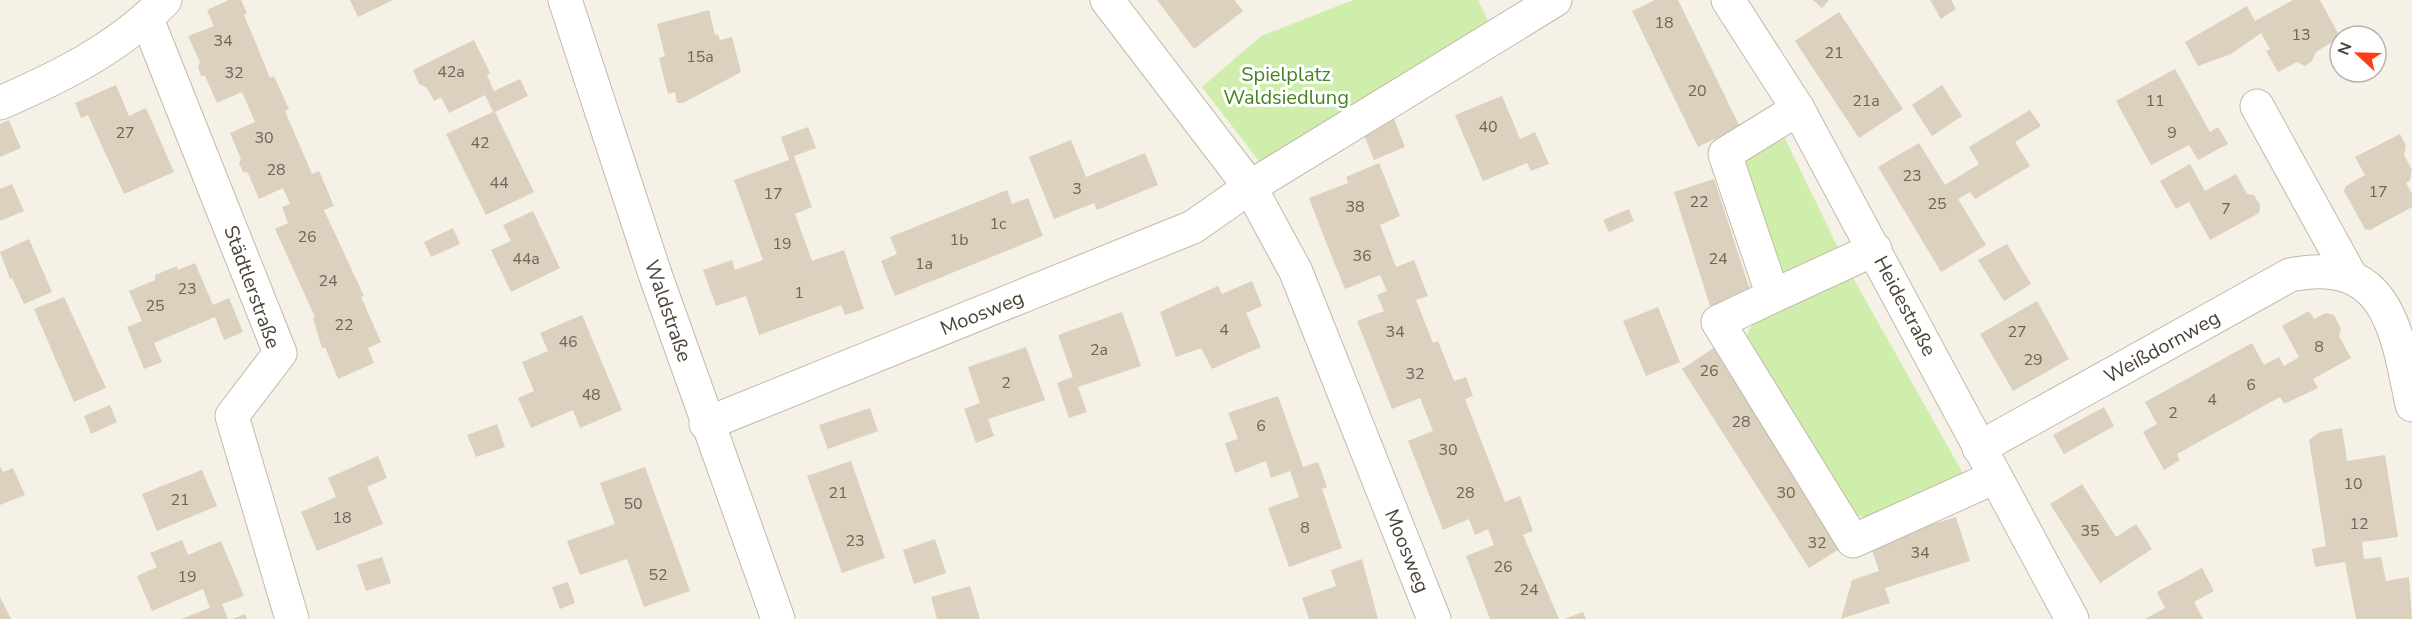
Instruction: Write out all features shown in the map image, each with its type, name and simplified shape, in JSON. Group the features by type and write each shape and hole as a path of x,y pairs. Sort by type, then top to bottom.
{"street":[{"name":"Waldstraße","path":"566,0 706,424 778,619"},
{"name":"Moosweg","path":"1107,0 1250,187 1296,272 1434,619"},
{"name":"Moosweg","path":"706,424 1193,227 1250,187 1555,0"},
{"name":"Heidestraße","path":"1728,0 1798,109 2072,619"},
{"path":"0,103 74,70 156,9"},
{"name":"Städtlerstraße","path":"156,9 280,353 232,417 292,619"},
{"path":"2257,106 2350,275 2378,299 2389,315 2400,343 2412,405"},
{"path":"1773,296 1725,154 1798,109"},
{"path":"1875,249 1718,322 1852,542 1995,477"},
{"name":"Weißdornweg","path":"1979,448 2290,274 2314,270 2350,275"}],"green space":[{"name":"Spielplatz Waldsiedlung","path":"1353,0 1478,0 1489,23 1262,165 1202,87 1261,36"},
{"path":"1783,134 1842,256 1781,279 1739,163"},
{"path":"1852,276 1969,484 1872,519 1859,516 1849,510 1746,344 1748,332 1755,321"}],"building":[{"path":"229,0 241,0 247,13 244,15 270,78 274,76 289,109 285,111 312,174 319,171 334,206 324,210 364,296 361,297 381,342 368,348 374,363 338,379 325,347 322,348 313,318 315,317 275,229 288,223 282,207 290,204 283,188 259,199 248,173 243,172 239,163 241,159 230,133 255,122 242,92 217,103 205,76 201,76 198,67 200,62 188,36 214,26 207,10"},
{"path":"350,0 393,0 358,17"},
{"path":"1157,0 1234,0 1243,11 1194,49"},
{"path":"1655,0 1678,0 1740,127 1698,147 1632,11"},
{"path":"1813,0 1829,0 1822,8"},
{"path":"1930,0 1951,0 1956,9 1941,19"},
{"path":"2293,0 2320,0 2333,24 2328,24 2328,44 2316,52 2312,61 2305,66 2297,62 2278,72 2266,51 2270,49 2261,33 2231,54 2198,66 2185,42 2247,6 2255,21"},
{"path":"709,10 715,35 718,34 720,40 732,37 741,72 683,103 677,103 675,92 668,94 659,58 665,56 657,24"},
{"path":"1839,12 1903,109 1859,138 1795,41"},
{"path":"474,40 490,73 487,75 494,91 520,79 528,96 495,112 534,192 486,215 446,134 493,112 485,95 449,113 441,97 434,101 427,88 419,84 413,70"},
{"path":"2175,69 2210,132 2218,127 2228,144 2198,160 2189,145 2151,165 2116,101"},
{"path":"116,85 129,116 146,108 174,172 124,194 88,115 81,118 75,103"},
{"path":"1942,85 1962,116 1932,136 1912,105"},
{"path":"1502,96 1520,139 1535,132 1549,164 1531,171 1527,163 1483,181 1455,115"},
{"path":"2030,110 2041,126 2015,142 2030,166 1975,199 1970,192 1958,199 1986,245 1941,272 1878,167 1919,143 1945,185 1979,164 1969,147"},
{"path":"1392,114 1405,147 1374,160 1363,132"},
{"path":"9,120 21,148 0,157 0,124"},
{"path":"808,127 816,148 794,156 812,207 795,214 812,261 844,250 864,309 845,315 841,305 759,335 746,296 716,306 703,270 732,260 735,270 763,260 734,180 789,160 781,137"},
{"path":"2400,134 2406,146 2404,155 2412,170 2410,180 2406,183 2412,194 2412,207 2370,230 2365,229 2344,191 2346,186 2365,175 2355,157"},
{"path":"1071,140 1086,177 1145,153 1158,185 1097,210 1094,203 1054,219 1029,157"},
{"path":"1379,163 1400,216 1380,225 1396,267 1414,260 1428,296 1416,300 1433,343 1438,341 1454,381 1466,377 1473,396 1465,399 1505,502 1520,496 1533,531 1523,535 1559,619 1490,619 1466,556 1494,545 1488,529 1475,535 1469,519 1443,530 1408,441 1433,431 1420,398 1392,409 1357,321 1384,311 1377,295 1387,291 1380,275 1345,289 1327,245 1309,198 1348,183 1346,177"},
{"path":"2190,164 2205,191 2236,174 2247,194 2254,195 2260,205 2259,213 2210,240 2189,202 2176,209 2160,181"},
{"path":"1714,179 1751,293 1710,306 1674,192"},
{"path":"12,184 24,211 0,221 0,189"},
{"path":"1007,190 1012,204 1028,198 1043,236 895,296 881,261 897,254 890,237"},
{"path":"1629,209 1634,221 1609,232 1603,220"},
{"path":"533,211 560,268 511,292 491,250 511,241 503,225"},
{"path":"453,228 460,244 431,257 424,242"},
{"path":"29,239 52,292 24,304 12,278 10,279 0,252"},
{"path":"2007,244 2031,284 2004,301 1978,260"},
{"path":"195,263 213,305 229,298 243,332 224,340 215,317 154,343 162,362 144,369 127,327 142,321 129,291 155,280 155,275 177,266 178,270"},
{"path":"1252,281 1262,306 1246,313 1261,347 1212,369 1201,348 1176,357 1160,312 1218,286 1222,294"},
{"path":"64,297 106,388 74,402 34,309"},
{"path":"2037,301 2069,359 2013,391 1980,334"},
{"path":"1658,307 1680,362 1646,376 1623,321"},
{"path":"2309,311 2314,319 2326,313 2334,315 2341,329 2339,336 2351,358 2313,379 2318,388 2284,404 2280,397 2177,454 2180,460 2164,470 2143,432 2157,424 2145,402 2252,343 2264,365 2279,357 2284,366 2299,357 2282,326"},
{"path":"1122,312 1141,366 1078,387 1087,412 1069,418 1057,383 1073,377 1058,335"},
{"path":"582,315 622,410 580,428 573,410 531,428 518,398 534,391 522,362 548,351 540,333"},
{"path":"1718,345 1844,546 1809,568 1682,369"},
{"path":"1026,347 1045,400 988,419 994,436 976,443 964,409 980,403 968,367"},
{"path":"1278,396 1303,467 1318,462 1327,487 1322,489 1342,548 1289,567 1268,508 1299,497 1290,471 1271,478 1266,461 1235,473 1225,443 1238,439 1228,413"},
{"path":"110,405 117,422 91,434 84,416"},
{"path":"2104,407 2114,426 2064,454 2053,435"},
{"path":"870,408 878,431 828,449 819,425"},
{"path":"497,424 505,447 476,457 467,435"},
{"path":"2342,428 2347,461 2385,455 2398,537 2362,542 2364,559 2381,557 2386,581 2409,577 2412,619 2356,619 2345,562 2315,567 2312,549 2326,546 2309,440 2320,432"},
{"path":"378,456 387,478 367,487 383,524 317,551 301,512 336,497 328,478"},
{"path":"851,461 885,558 842,573 807,476"},
{"path":"0,466 3,472 13,468 25,495 0,505"},
{"path":"645,467 690,591 644,607 627,559 580,575 567,541 615,524 600,483"},
{"path":"202,470 217,506 157,531 142,494"},
{"path":"2082,484 2116,537 2136,524 2152,549 2100,583 2050,504"},
{"path":"1956,517 1970,561 1885,588 1890,603 1841,619 1852,580 1879,571 1870,544"},
{"path":"935,539 946,573 914,584 903,550"},
{"path":"182,540 188,555 221,541 244,596 222,604 228,619 181,619 210,608 203,589 152,611 137,576 157,567 150,553"},
{"path":"382,557 391,583 366,591 357,565"},
{"path":"1362,559 1378,619 1309,619 1302,598 1336,586 1331,570"},
{"path":"2202,568 2214,591 2194,602 2203,619 2145,619 2165,608 2157,592"},
{"path":"568,582 575,603 560,609 552,587"},
{"path":"970,586 980,619 937,619 931,597"},
{"path":"0,597 11,619 0,619"},
{"path":"1583,612 1586,619 1564,619"},
{"path":"245,614 247,619 232,619"}]}
